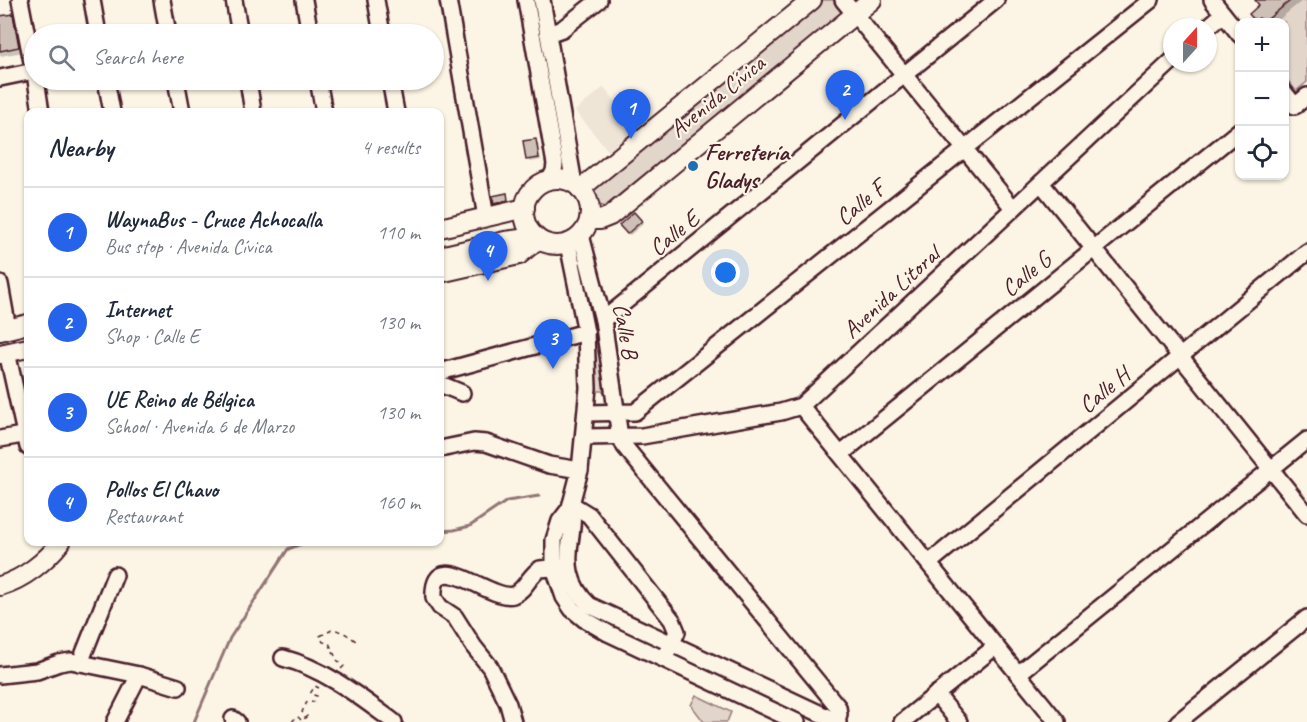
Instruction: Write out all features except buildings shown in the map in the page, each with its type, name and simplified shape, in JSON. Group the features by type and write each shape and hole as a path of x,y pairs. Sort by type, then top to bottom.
{"main road":[{"name":"Avenida Cívica","path":"577,186 812,0"},
{"name":"Avenida Cívica","path":"579,233 610,216 849,7 872,0"},
{"path":"550,180 562,180 577,186 589,202 579,233 551,245 537,238 528,227 525,208 534,189 550,180"},
{"path":"444,227 525,208"},
{"path":"444,255 505,241 537,238"},
{"path":"444,272 519,255 537,238"},
{"path":"4,330 24,325"},
{"path":"4,353 24,349"},
{"path":"0,586 26,574 57,546"}],"street":[{"path":"20,0 25,24"},
{"path":"92,0 96,24"},
{"path":"162,0 166,24"},
{"path":"234,0 238,24"},
{"path":"304,0 308,24"},
{"path":"376,0 380,24"},
{"path":"448,0 486,217"},
{"path":"526,0 555,164 550,180"},
{"path":"542,0 577,186"},
{"path":"548,34 562,29 599,0"},
{"name":"Calle E","path":"603,320 996,0"},
{"name":"Calle F","path":"587,413 635,412 1151,0"},
{"path":"1212,0 1235,30"},
{"path":"849,7 1013,208"},
{"path":"1217,19 1223,14"},
{"name":"Avenida Litoral","path":"585,437 642,436 781,412 801,406 1163,69"},
{"path":"0,78 24,74"},
{"path":"38,90 40,108"},
{"path":"108,90 111,108"},
{"path":"178,90 181,108"},
{"path":"250,90 252,108"},
{"path":"320,90 323,108"},
{"path":"392,90 395,108"},
{"name":"Calle G","path":"841,454 1235,133"},
{"path":"1041,183 1307,514"},
{"name":"Calle B","path":"579,233 603,320 620,437"},
{"name":"Calle B","path":"561,567 554,540 560,521 571,506 580,470 587,413 588,361 579,233"},
{"name":"Calle H","path":"929,563 1307,252"},
{"path":"0,284 4,330"},
{"path":"444,371 586,332"},
{"path":"4,353 24,424"},
{"path":"444,386 462,393"},
{"path":"801,406 1057,722"},
{"path":"561,567 589,605 837,722 838,707 625,447 620,437"},
{"path":"0,439 24,438"},
{"path":"1018,674 1307,440"},
{"path":"444,448 474,442 486,443 549,465 580,470"},
{"path":"571,506 589,515 672,620 677,633 663,660"},
{"path":"561,567 564,597 578,614 608,633 797,722"},
{"path":"513,722 508,704 490,667 455,617 440,607 434,598 434,590 443,575 452,574 491,592 512,595 519,591 540,569 561,567"},
{"path":"80,663 115,575"},
{"path":"1178,722 1307,618"},
{"path":"902,722 996,646"},
{"path":"283,658 300,662 329,677 394,722"},
{"path":"0,675 37,671 59,663 70,662 139,675 178,687"},
{"path":"115,722 139,675"},
{"path":"936,694 959,722"}],"path":[{"path":"344,666 337,660 329,643 323,642 320,636 334,629 356,641"},
{"path":"292,722 297,716 302,721 307,716 302,712 308,700 314,702 317,696 310,694 315,686 322,688 329,677"}],"shaded area":[{"path":"822,0 836,0 846,12 604,207 598,204 592,193 595,184"},
{"path":"1291,0 1307,0 1307,82 1296,91 1289,82 1289,18 1269,18"},
{"path":"604,87 639,130 610,153 575,111"},
{"path":"584,267 605,391 592,391 595,358 580,268"},
{"path":"696,695 731,712 727,722 704,722 691,705"}],"waterway":[{"path":"444,531 470,526 507,501 539,496"},
{"path":"194,722 230,638 288,549 296,546"}],"place":[{"name":"Internet","path":"845,120"},
{"name":"WaynaBus - Cruce Achocalla","path":"631,139"},
{"name":"Ferretería Gladys","path":"693,166"},
{"name":"Pollos El Chavo","path":"488,281"},
{"name":"UE Reino de Bélgica","path":"553,369"}]}
